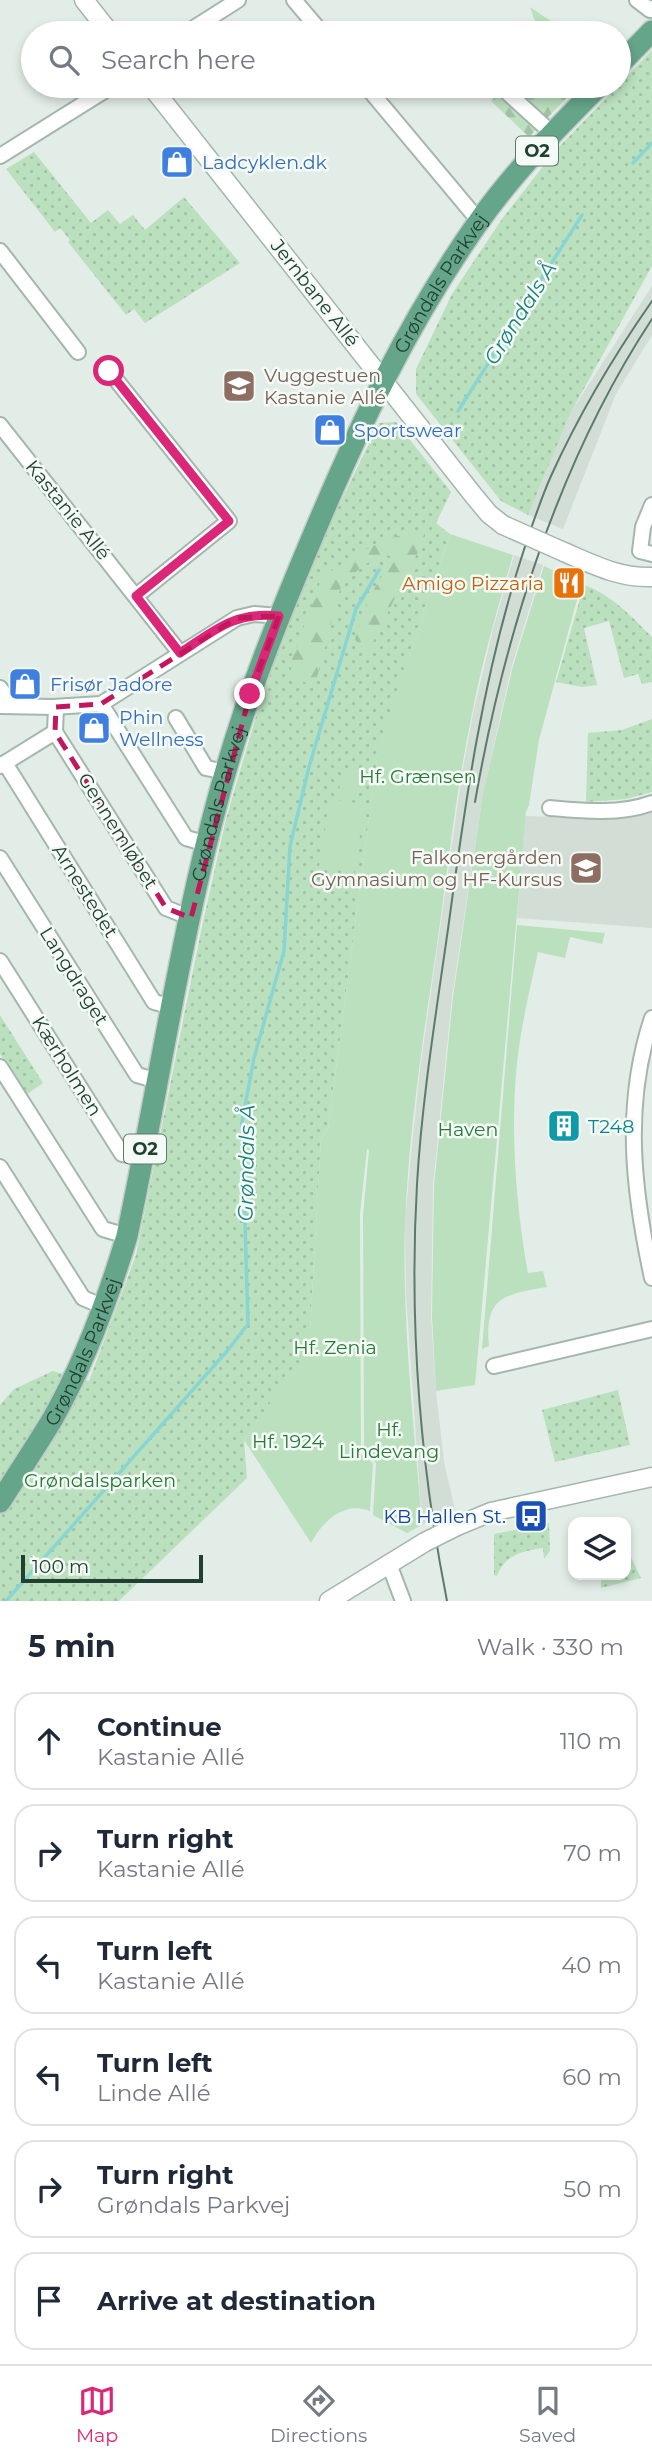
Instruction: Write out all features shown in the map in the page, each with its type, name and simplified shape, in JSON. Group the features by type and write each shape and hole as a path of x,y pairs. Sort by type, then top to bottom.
{"main road":[{"path":"631,47 651,16"},
{"name":"Grøndals Parkvej","path":"0,1502 53,1418 82,1361 104,1307 127,1236 207,844 250,694 279,616 383,379 440,280 479,221 550,135 586,98"}],"street":[{"path":"84,0 101,21"},
{"path":"205,21 239,0"},
{"path":"294,0 311,21"},
{"path":"637,0 651,16"},
{"path":"0,156 92,98"},
{"name":"Jernbane Allé","path":"161,98 481,505 503,525 603,570 625,576 652,577"},
{"path":"376,98 479,221"},
{"path":"513,98 543,125"},
{"path":"0,251 78,352"},
{"path":"109,371 229,521 136,596"},
{"name":"Kastanie Allé","path":"0,425 180,653"},
{"path":"646,553 643,527 652,505"},
{"path":"0,688 6,706 101,704 237,618 254,614 279,616"},
{"path":"101,704 186,838 207,844"},
{"path":"3,765 55,732 56,707"},
{"path":"176,718 206,768 226,772"},
{"name":"Gennemløbet","path":"55,732 166,908 191,918"},
{"name":"Arnestedet","path":"3,765 154,1002 173,1007"},
{"path":"550,808 593,812 623,810 652,803"},
{"name":"Langdraget","path":"0,858 137,1075 158,1081"},
{"name":"Kærholmen","path":"0,961 122,1154 143,1157"},
{"path":"652,1018 638,1068 633,1127 639,1217 652,1278"},
{"path":"0,1067 103,1229 127,1236"},
{"path":"0,1167 83,1298 104,1307"},
{"path":"494,1366 652,1329"},
{"path":"329,1601 425,1542 491,1512 652,1477"},
{"path":"389,1564 403,1601"}],"highlighted area":[{"path":"279,616 250,694 191,918 166,908 55,732 56,707 101,704 237,618"}],"shaded area":[{"path":"652,286 652,335 616,394 563,529 528,515 571,412"},
{"path":"514,555 543,565 512,665 483,793 452,997 433,1186 431,1316 436,1392 444,1462 455,1510 422,1525 406,1295 405,1223 411,1155 420,1069 462,774 493,629"},
{"name":"Falkonergården Gymnasium og HF-Kursus","path":"652,806 652,928 517,918 525,816 581,818"}],"green space":[{"path":"530,7 551,21 535,21"},
{"path":"652,50 652,266 571,412 528,515 501,501 416,394 416,369 452,294 502,219 555,151 606,98 631,98 631,72"},
{"path":"494,98 566,98 529,137 491,101"},
{"path":"34,152 91,223 108,210 120,224 133,215 145,230 184,197 240,263 145,323 134,309 126,315 68,242 70,240 60,228 55,232 6,169"},
{"name":"Grøndalsparken","path":"396,422 451,492 436,523 450,534 378,752 328,1129 321,1138 309,1349 244,1440 247,1478 119,1601 0,1601 0,1405 14,1389 53,1371 89,1381 136,1255 226,819 257,713 288,621 325,534 379,423"},
{"path":"425,531 419,550 369,650 361,648 355,639 370,596 396,553 369,562 342,582 317,677 308,683 290,679 292,659 322,577 360,552 392,537"},
{"path":"450,534 513,555 481,674 461,771 413,1119 405,1224 405,1299 422,1525 407,1533 373,1515 376,1463 364,1453 363,1215 367,1149 360,1214 361,1454 373,1463 370,1511 352,1509 335,1515 311,1543 244,1440 309,1348 321,1138 328,1129 378,751"},
{"name":"Haven","path":"544,566 563,575 558,588 578,596 539,740 526,812 475,1385 436,1391 432,1316 434,1186 453,997 483,793 513,666"},
{"path":"584,585 613,601 652,637 652,682 642,684 638,674 624,678 609,621 584,628 597,685 582,687 556,682"},
{"path":"652,719 652,792 626,799 586,802 588,733 622,730"},
{"path":"344,768 362,772 357,799 338,795"},
{"path":"330,799 365,804 354,873 319,867"},
{"path":"517,925 605,933 602,944 570,937 565,958 538,952 519,1049 514,1141 517,1195 528,1273 543,1271 547,1287 520,1292 500,1301 490,1317 489,1346 482,1349"},
{"path":"0,1015 43,1083 26,1095 0,1054"},
{"path":"618,1390 630,1445 555,1462 542,1410"},
{"path":"549,1523 550,1551 544,1559 543,1548 521,1553 505,1563 497,1576 494,1575 494,1534"},
{"path":"631,1557 641,1578 601,1588 601,1580 631,1580"}],"waterway":[{"name":"Grøndals Å","path":"633,163 652,143"},
{"name":"Grøndals Å","path":"458,411 582,215"},
{"name":"Grøndals Å","path":"6,1601 248,1324 242,1122 254,1058 284,951 290,846 309,767 356,609 379,570"}],"tram line":[{"path":"447,1601 430,1498 419,1394 415,1236 419,1152 426,1088 468,789 485,696 507,605 539,507 551,476 585,408 652,301"},
{"path":"475,802 502,676 540,551 589,431 619,373 652,319"}],"place":[{"name":"Ladcyklen.dk","path":"177,162"},
{"name":"Vuggestuen Kastanie Allé","path":"239,386"},
{"name":"Sportswear","path":"330,430"},
{"name":"Amigo Pizzaria","path":"569,583"},
{"name":"Frisør Jadore","path":"25,684"},
{"name":"Phin Wellness","path":"94,728"},
{"name":"Falkonergården Gymnasium og HF-Kursus","path":"586,868"},
{"name":"T248","path":"564,1126"},
{"name":"KB Hallen St.","path":"531,1516"}],"route":[{"path":"109,371 229,521 136,596 180,653 237,618 254,614 279,616 250,694"}],"park label":[{"name":"Hf. Grænsen","path":"418,776"},
{"name":"Hf. Zenia","path":"335,1347"},
{"name":"Hf. Lindevang","path":"389,1440"},
{"name":"Hf. 1924","path":"288,1441"}]}
